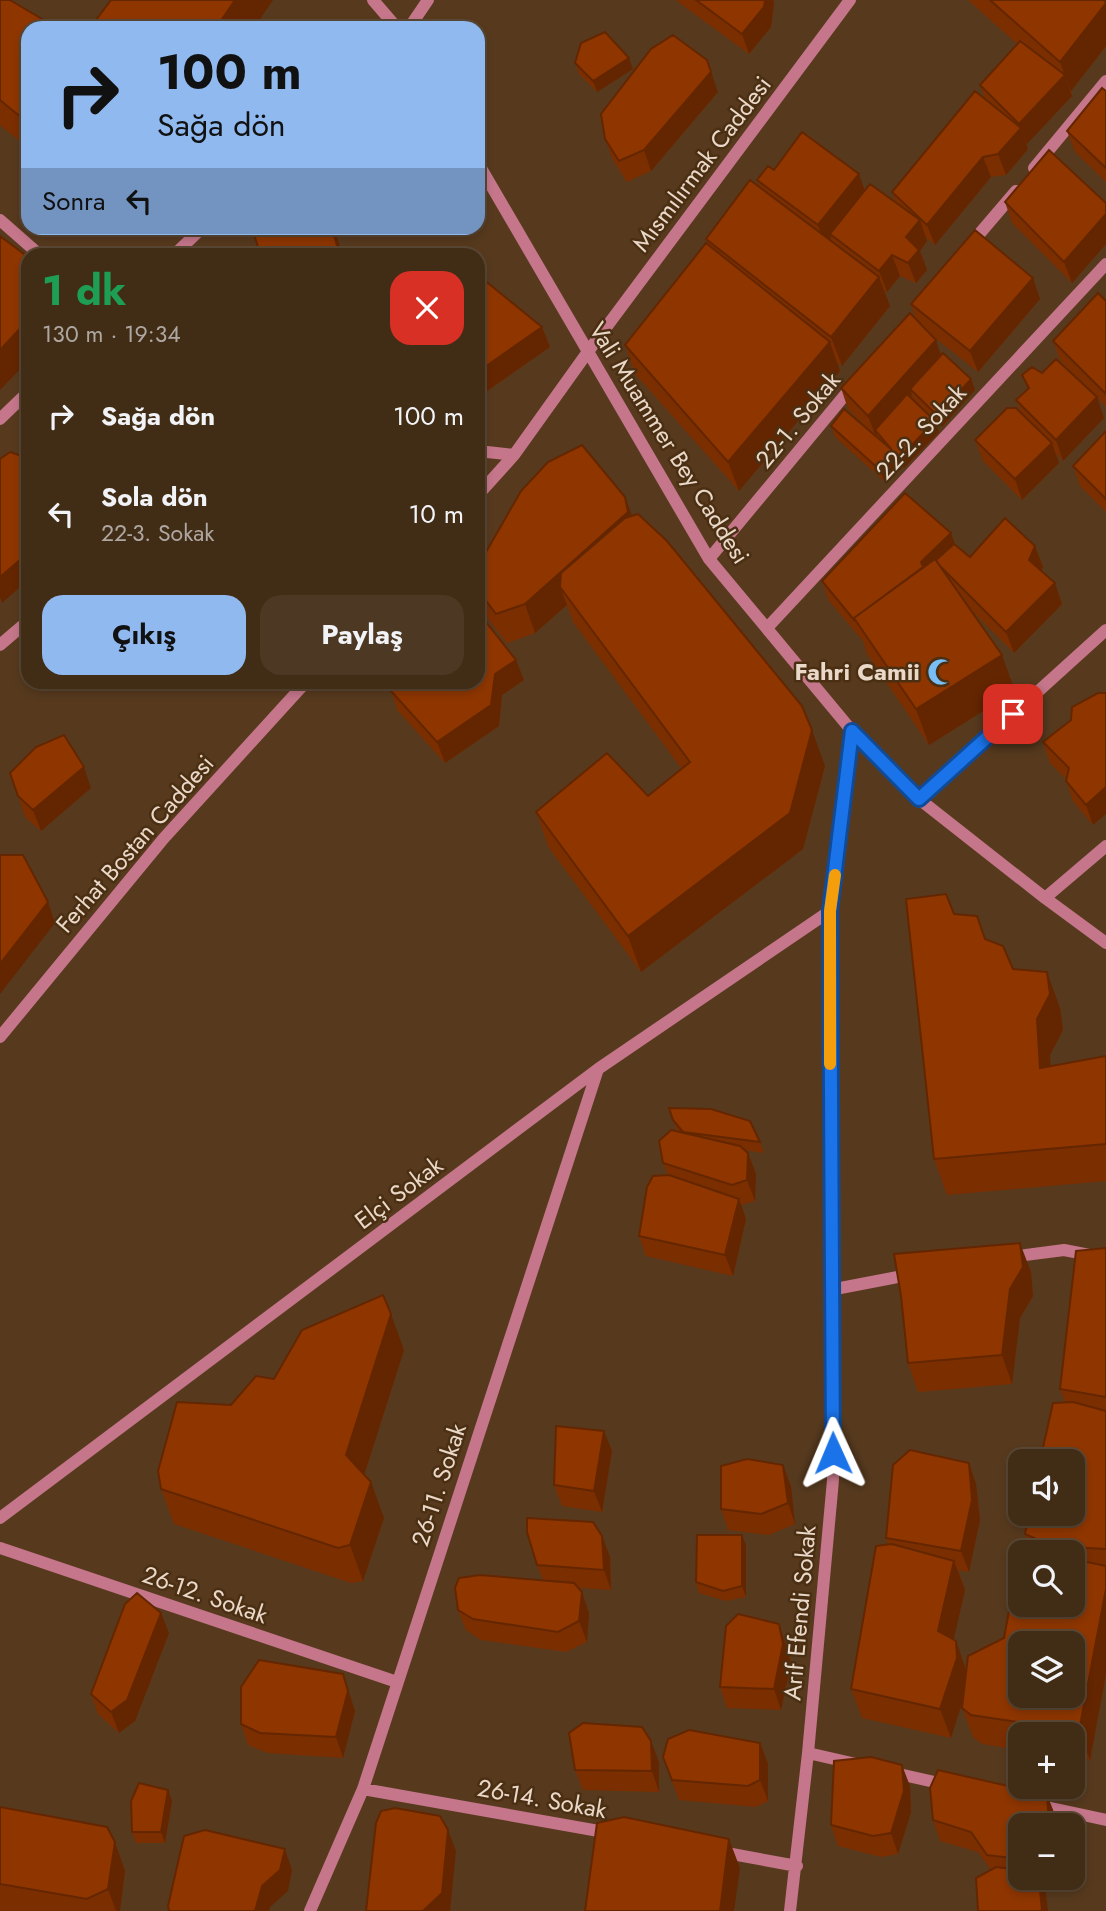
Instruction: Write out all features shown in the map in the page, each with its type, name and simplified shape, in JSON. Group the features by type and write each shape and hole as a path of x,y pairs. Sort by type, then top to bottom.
{"street":[{"path":"373,0 391,21"},
{"path":"414,21 428,0"},
{"name":"Mısmılırmak Caddesi","path":"587,353 850,0"},
{"path":"1029,174 1106,81"},
{"name":"Vali Muammer Bey Caddesi","path":"485,175 709,559 852,731 919,799 1106,943"},
{"path":"958,260 1020,185"},
{"path":"0,220 32,248"},
{"path":"181,248 195,235"},
{"name":"22-2. Sokak","path":"767,628 1106,264"},
{"path":"485,487 514,455 587,353"},
{"name":"22-1. Sokak","path":"709,559 860,377"},
{"path":"0,419 21,399"},
{"path":"485,452 514,455"},
{"path":"0,645 21,627"},
{"path":"919,799 1106,629"},
{"name":"Ferhat Bostan Caddesi","path":"0,1037 164,838 300,689"},
{"name":"Arif Efendi Sokak","path":"790,1911 797,1866 834,1480 830,911 852,731"},
{"path":"1045,898 1106,846"},
{"name":"Elçi Sokak","path":"0,1518 598,1069 830,911"},
{"name":"26-11. Sokak","path":"310,1911 363,1789 598,1069"},
{"path":"998,1259 1064,1250 1106,1258"},
{"path":"831,1290 920,1273"},
{"name":"26-12. Sokak","path":"0,1548 397,1682"},
{"path":"808,1753 862,1765"},
{"path":"876,1768 957,1787"},
{"name":"26-14. Sokak","path":"363,1789 621,1835"},
{"path":"1025,1802 1106,1820"},
{"path":"702,1849 797,1866"}],"building":[{"path":"0,0 10,0 45,21 21,21 21,117 0,100"},
{"path":"111,0 235,0 221,21 95,21"},
{"path":"696,0 765,0 764,7 742,34"},
{"path":"990,0 1104,0 1106,3 1060,62"},
{"path":"605,32 629,58 593,81 575,63 581,43"},
{"path":"673,35 707,60 711,72 644,150 619,161 605,139 601,114 651,49"},
{"path":"1020,41 1065,75 1019,124 980,85"},
{"path":"1102,88 1106,91 1106,168 1067,131"},
{"path":"975,91 1021,128 998,154 983,157 927,225 892,192"},
{"path":"802,132 859,174 818,225 757,180 768,166 774,170"},
{"path":"1049,150 1106,203 1106,214 1064,262 1005,202"},
{"path":"750,180 879,277 831,337 706,239"},
{"path":"870,184 920,220 906,237 919,250 908,263 892,255 879,271 830,234"},
{"path":"975,230 1033,278 970,351 911,304"},
{"path":"254,235 334,235 338,248 258,248"},
{"path":"0,236 21,252 21,328 0,350"},
{"path":"706,243 830,342 728,462 625,345"},
{"path":"485,281 542,327 485,367"},
{"path":"1098,293 1106,301 1106,394 1053,341"},
{"path":"910,313 936,340 868,416 841,388"},
{"path":"943,353 971,379 938,416 910,389"},
{"path":"1056,359 1097,397 1056,440 1016,400 1029,388 1022,375 1032,367 1042,373"},
{"path":"907,394 935,421 900,457 896,453 880,470 831,426 844,409 892,450 875,430"},
{"path":"1007,408 1016,408 1052,443 1015,479 975,440"},
{"path":"1106,431 1106,499 1073,466"},
{"path":"582,445 625,497 628,512 525,604 496,614 485,599 485,554 521,491 548,462"},
{"path":"10,452 21,457 21,559 0,577 0,459"},
{"path":"905,493 951,533 921,562 923,567 854,618 855,621 822,581"},
{"path":"638,514 667,541 802,706 812,730 790,813 628,936 536,812 607,753 648,796 690,762 560,587 561,573 625,518"},
{"path":"1005,518 1035,546 1029,560 1055,583 1006,632 936,560 954,544 970,557"},
{"name":"Fahri Camii","path":"935,559 1002,655 916,709 854,618"},
{"path":"485,621 516,660 495,674 491,705 437,742 391,691 485,689"},
{"path":"1098,693 1106,693 1106,787 1086,805 1066,781 1069,768 1043,742 1071,720 1072,707"},
{"path":"64,735 84,767 33,810 18,796 10,773 36,747"},
{"path":"0,855 23,855 48,902 0,964"},
{"path":"946,894 954,914 977,916 985,939 1003,946 1013,969 1047,972 1050,994 1037,1019 1040,1068 1106,1056 1106,1144 934,1159 906,899"},
{"path":"669,1108 711,1109 750,1121 760,1142 683,1132 673,1120"},
{"path":"671,1130 740,1146 748,1153 747,1180 732,1185 663,1163 659,1141"},
{"path":"669,1175 739,1199 725,1255 639,1236 647,1187 653,1176"},
{"path":"1020,1243 1023,1267 1010,1289 1002,1355 908,1363 894,1254"},
{"path":"1106,1248 1106,1397 1060,1389 1076,1251"},
{"path":"383,1295 391,1314 346,1455 371,1482 350,1545 338,1548 161,1489 158,1471 177,1402 231,1405 256,1376 274,1379 302,1330"},
{"path":"1073,1402 1106,1411 1106,1549 1085,1548 1085,1540 1038,1540 1025,1534 1027,1526 1085,1526 1085,1449 1043,1449 1053,1403"},
{"path":"556,1426 604,1431 594,1491 554,1485"},
{"path":"910,1450 969,1463 972,1500 961,1551 886,1538 893,1465"},
{"path":"747,1459 783,1465 788,1503 761,1514 721,1509 721,1466"},
{"path":"527,1518 593,1522 602,1536 604,1570 537,1565 527,1532"},
{"path":"697,1535 742,1535 742,1586 723,1591 696,1582"},
{"path":"892,1544 954,1561 938,1631 956,1641 957,1658 940,1709 851,1689 876,1546"},
{"path":"1085,1562 1106,1566 1106,1589 1085,1699 1085,1631 1008,1631 1008,1708 1083,1708 1081,1722 1018,1722 971,1715 962,1708 968,1656 1004,1638 1008,1616 1085,1617"},
{"path":"480,1575 574,1583 582,1592 579,1621 558,1632 473,1619 458,1610 455,1588 459,1578"},
{"path":"137,1593 161,1613 127,1700 111,1712 91,1694 125,1604"},
{"path":"738,1614 779,1624 783,1644 774,1689 720,1687 726,1626"},
{"path":"259,1660 343,1674 348,1691 336,1737 260,1733 241,1724 241,1687"},
{"path":"583,1723 642,1727 651,1741 652,1771 575,1770 569,1733"},
{"path":"689,1730 760,1743 760,1780 748,1786 672,1780 663,1757 668,1739"},
{"path":"871,1757 902,1765 904,1791 891,1833 873,1836 831,1825 834,1761"},
{"path":"938,1770 1008,1786 1008,1799 1047,1799 1048,1813 1008,1813 1008,1858 987,1855 971,1832 933,1820 930,1788"},
{"path":"139,1783 168,1790 161,1832 132,1832 131,1801"},
{"path":"0,1807 107,1827 115,1842 108,1889 87,1899 0,1884"},
{"path":"395,1808 440,1816 448,1830 442,1893 423,1911 366,1911 376,1823 381,1811"},
{"path":"624,1817 729,1839 720,1911 585,1911 597,1823"},
{"path":"205,1830 285,1849 280,1870 262,1886 255,1911 169,1911 184,1836"},
{"path":"996,1867 1008,1868 1008,1890 1040,1890 1042,1911 978,1911 976,1878"}],"slow traffic":[{"path":"830,1064 830,911 835,875"}],"place":[{"name":"Fahri Camii","path":"941,672"}],"route":[{"path":"833,1453 830,911 852,731 919,799 1013,714"}]}
